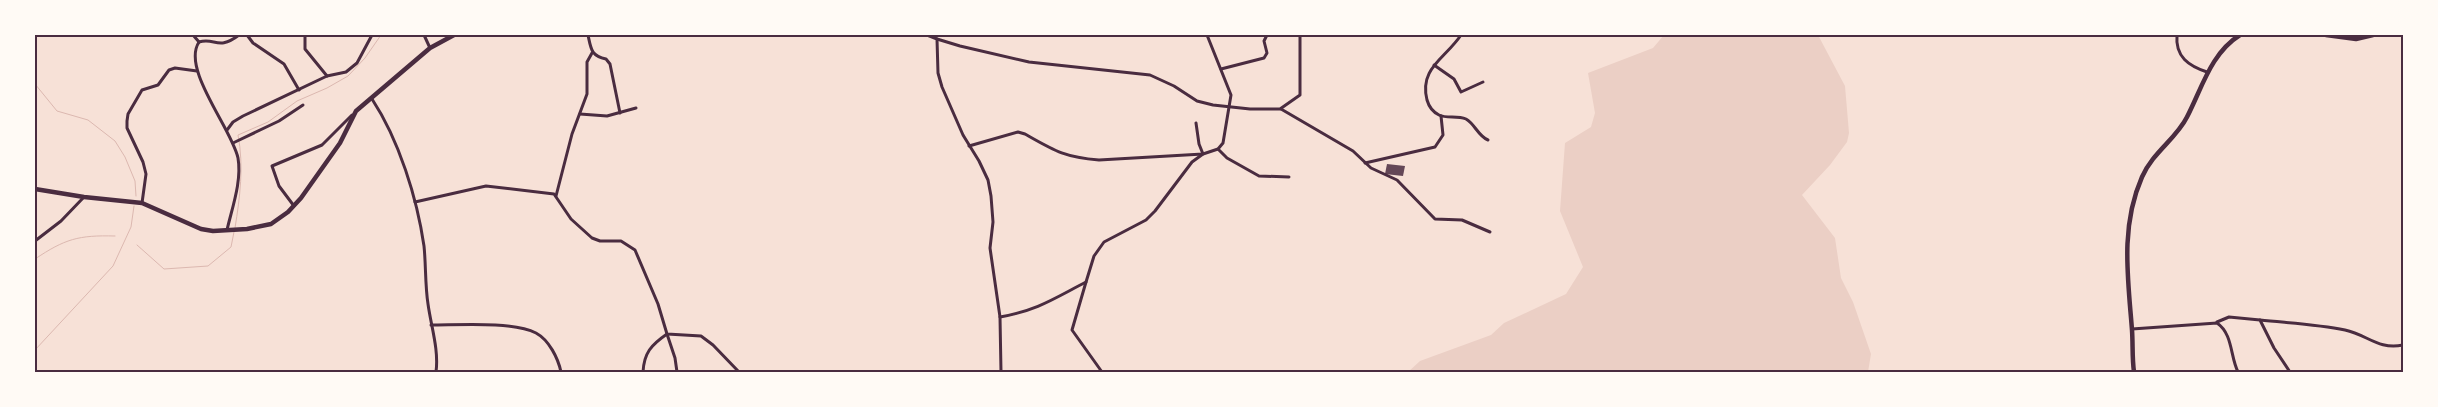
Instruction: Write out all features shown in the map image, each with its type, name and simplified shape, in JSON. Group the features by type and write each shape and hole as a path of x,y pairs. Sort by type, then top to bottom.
{"main road":[{"path":"35,189 84,197 142,203 201,229 228,231 270,224 294,206 340,143 352,115 430,48 454,35"},
{"path":"2134,372 2126,246 2138,187 2159,150 2187,118 2207,72 2231,42 2240,35"},
{"path":"2326,35 2356,39 2373,35"}],"street":[{"path":"193,35 199,42"},
{"path":"199,42 223,43 239,35"},
{"path":"247,35 253,43 284,64 299,90"},
{"path":"305,35 305,49 327,76"},
{"path":"228,130 236,120 327,76 346,72 357,63 372,35"},
{"path":"424,35 430,48"},
{"path":"588,35 592,54 587,62 587,94 572,134 556,196 571,219 592,238 600,241 621,241 635,250 658,304 675,358 677,372"},
{"path":"927,35 960,46 1030,62 1150,76 1174,86 1197,101 1230,107 1280,109 1353,151 1371,168 1392,177 1402,184 1435,219 1462,220 1490,232"},
{"path":"969,146 1018,132 1068,157 1082,159 1099,160 1203,154 1218,149 1223,142 1231,95 1207,35"},
{"path":"1221,69 1264,58 1267,53 1264,41 1268,35"},
{"path":"1280,109 1294,100 1301,89 1300,35"},
{"path":"1461,35 1449,52 1428,70 1426,90 1432,110 1441,116 1468,120 1488,140"},
{"path":"2177,35 2177,45 2188,64 2207,72"},
{"path":"937,38 938,73 942,87 969,146 980,161 988,180 993,222 990,248 1000,317 1001,372"},
{"path":"199,42 195,56 196,71 234,143 238,170 228,231"},
{"path":"592,54 596,57 606,58 610,64 620,113"},
{"path":"1434,65 1454,78 1461,92 1483,82"},
{"path":"142,203 146,174 143,162 127,128 128,114 142,90 158,85 169,70 175,68 196,71"},
{"path":"372,99 391,133 415,202 424,246 431,325 437,356 436,372"},
{"path":"234,143 279,121 303,105"},
{"path":"580,114 594,117 620,113 636,108"},
{"path":"294,206 279,186 272,166 322,145 352,115"},
{"path":"1365,163 1400,154 1422,152 1435,147 1443,134 1441,116"},
{"path":"1196,123 1199,144 1203,154"},
{"path":"1218,149 1227,158 1259,176 1289,177"},
{"path":"1102,372 1072,330 1094,256 1104,242 1146,220 1155,211 1182,174 1203,154"},
{"path":"415,202 486,186 556,196"},
{"path":"35,241 61,221 84,197"},
{"path":"1000,317 1025,313 1050,303 1086,282"},
{"path":"2132,330 2217,322 2229,317 2343,329 2360,333 2384,347 2403,345"},
{"path":"2260,320 2274,348 2290,372"},
{"path":"2217,322 2225,329 2228,336 2238,372"},
{"path":"431,325 482,325 526,330 537,334 548,344 561,372"},
{"path":"643,372 648,348 666,334 701,336 713,345 739,372"}],"shaded area":[{"path":"1664,35 1818,35 1845,86 1849,133 1847,142 1830,165 1802,195 1835,238 1841,278 1853,302 1871,354 1868,372 1408,372 1420,361 1491,335 1504,323 1566,294 1583,267 1560,211 1565,143 1591,127 1595,113 1588,73 1653,48"}],"building":[{"path":"1387,164 1405,166 1403,176 1385,174"}],"waterway":[{"path":"235,228 241,170 238,135 268,122 297,101 327,88 348,76 365,58 381,35"},
{"path":"35,84 57,111 88,120 115,141 125,157 135,181 136,196"},
{"path":"35,350 113,266 131,227 134,206"},
{"path":"137,245 164,269 208,266 231,247 234,232"},
{"path":"35,259 55,247 72,240 91,236 115,236"}]}
